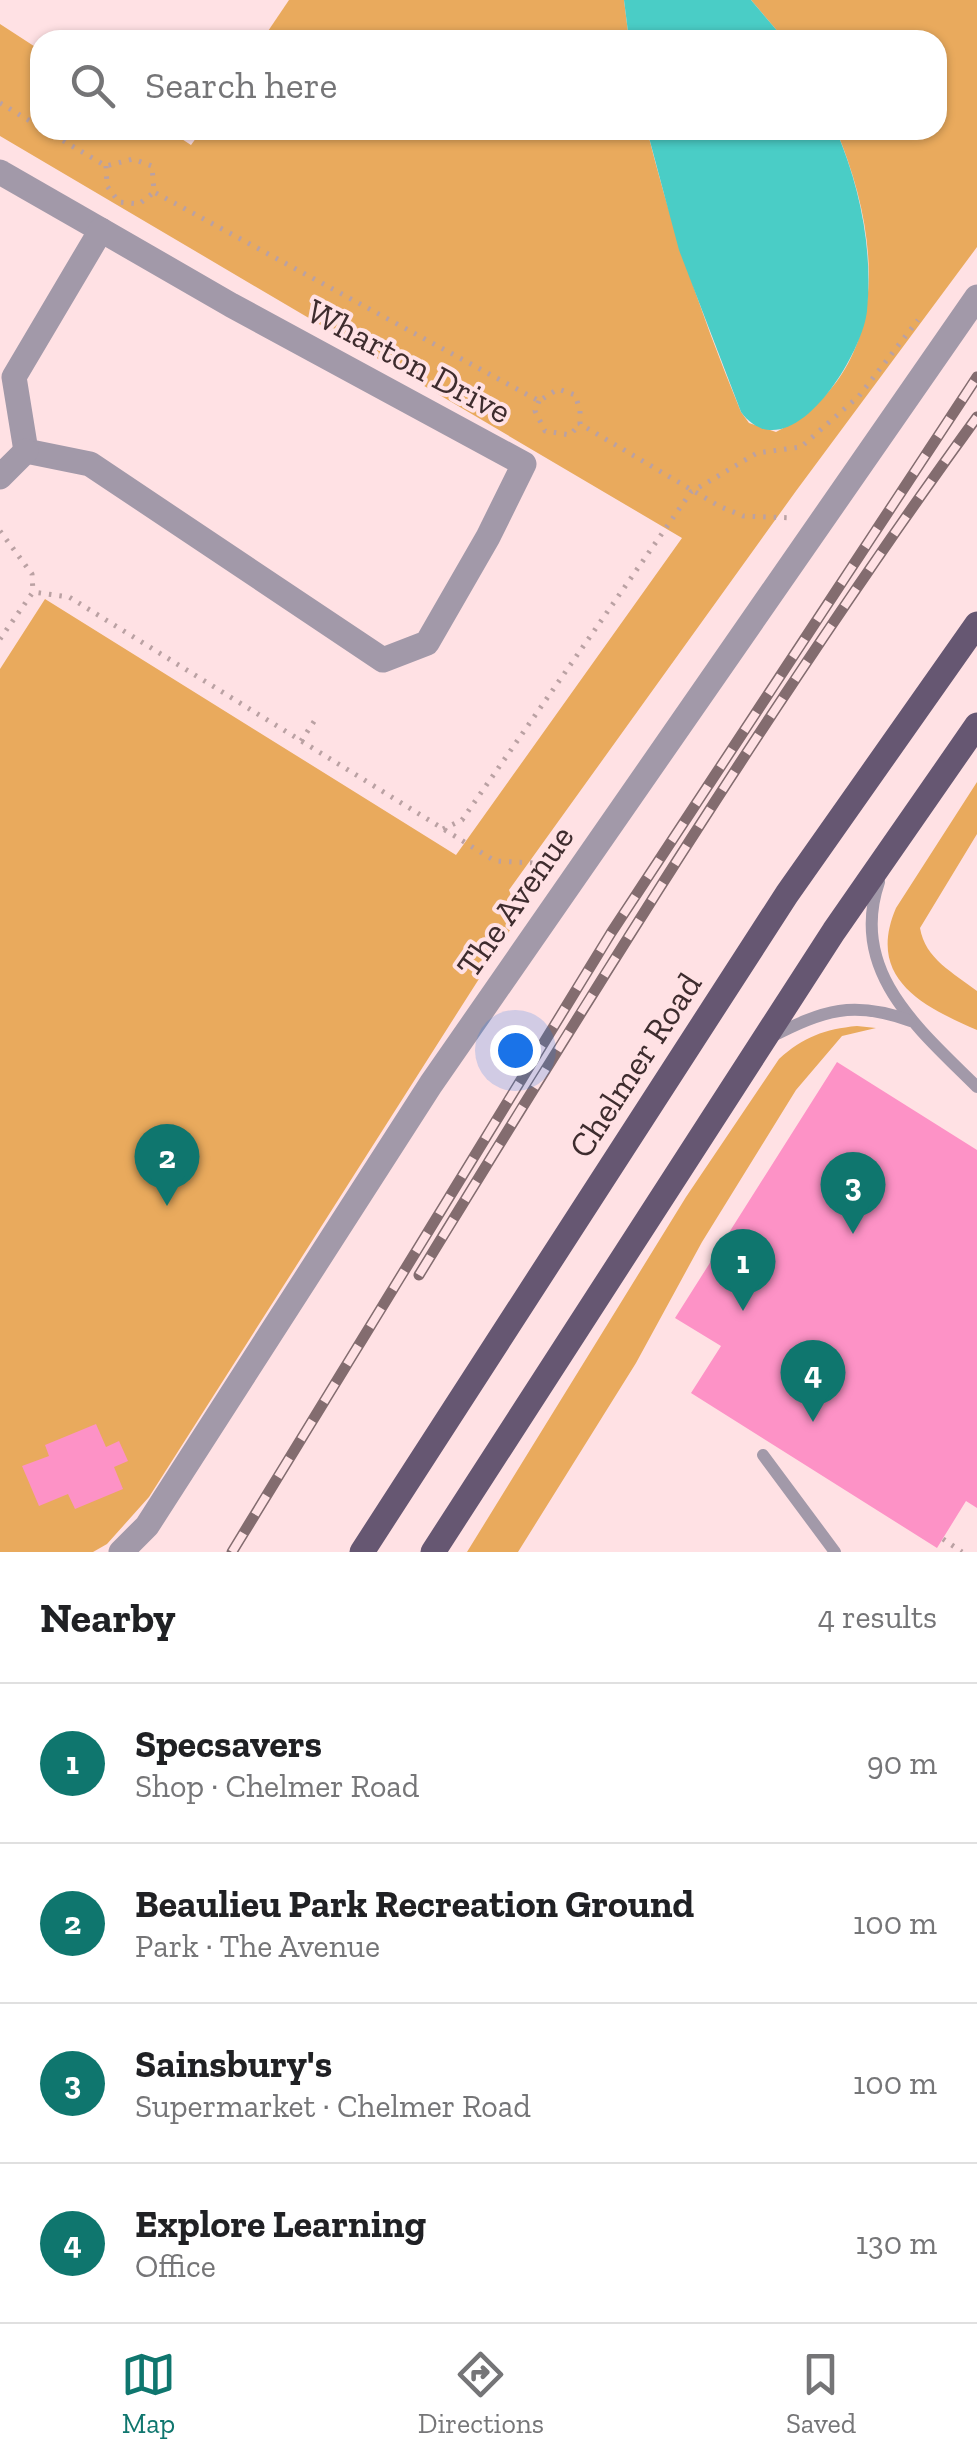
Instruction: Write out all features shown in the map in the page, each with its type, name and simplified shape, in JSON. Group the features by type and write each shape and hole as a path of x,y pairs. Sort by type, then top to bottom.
{"main road":[{"name":"Chelmer Road","path":"362,1552 787,894 977,624"},
{"path":"433,1552 892,846 977,725"}],"street":[{"path":"0,172 101,230 14,377 26,451 0,477"},
{"name":"Wharton Drive","path":"26,451 90,464 383,660 428,643 524,464 101,230"},
{"name":"The Avenue","path":"121,1552 148,1526 430,1084 977,297"}],"lane":[{"path":"892,846 874,897 869,929 875,960 911,1021 977,1087"},
{"path":"765,1040 804,1020 840,1010 880,1010 911,1021"},
{"path":"763,1456 835,1552"}],"path":[{"path":"0,103 30,120"},
{"path":"63,140 106,166 133,158 152,166 154,192"},
{"path":"106,166 108,186 119,202 139,204 154,192"},
{"path":"154,192 539,401"},
{"path":"443,829 462,820 691,492 757,452 801,446 859,396 918,320"},
{"path":"580,424 570,436 545,430 536,411 539,401 558,388 575,395 580,424 691,492 743,516 801,518 790,533"},
{"path":"0,531 32,574 34,592 0,639"},
{"path":"34,592 70,597 496,862 552,864 563,849"},
{"path":"301,741 317,718"},
{"path":"942,1539 962,1552"}],"shaded area":[{"path":"289,0 624,0 628,30 269,30"},
{"path":"751,0 977,0 977,247 509,890 519,916 149,1497 107,1544 93,1552 0,1552 0,669 45,599 456,855 682,538 0,136 0,24 30,44 30,140 183,140 191,145 195,140 650,140 689,273 741,412 749,423 776,432 815,406 842,374 859,338 868,298 862,213 840,140 947,140 947,30 776,30"},
{"path":"977,782 977,834 920,928 934,957 977,991 977,1030 919,999 894,971 888,953 896,908"},
{"path":"857,1026 876,1028 842,1036 796,1090 702,1242 636,1363 518,1552 467,1552 686,1197 779,1059 815,1035"}],"water":[{"path":"624,0 751,0 776,30 628,30"},
{"path":"650,140 840,140 863,219 867,311 852,355 837,380 800,420 780,429 760,428 741,412 679,250"}],"building":[{"path":"837,1062 977,1150 977,1508 966,1501 937,1548 691,1393 721,1346 675,1318"},
{"path":"96,1424 106,1447 119,1441 128,1461 114,1467 123,1489 75,1509 68,1494 39,1506 22,1466 49,1456 45,1445"}],"railway":[{"path":"232,1552 611,933 977,377"},
{"path":"419,1275 759,733 977,417"}],"place":[{"name":"Beaulieu Park Recreation Ground","path":"167,1206"},
{"name":"Sainsbury's","path":"853,1234"},
{"name":"Specsavers","path":"743,1311"},
{"name":"Explore Learning","path":"813,1422"}]}
